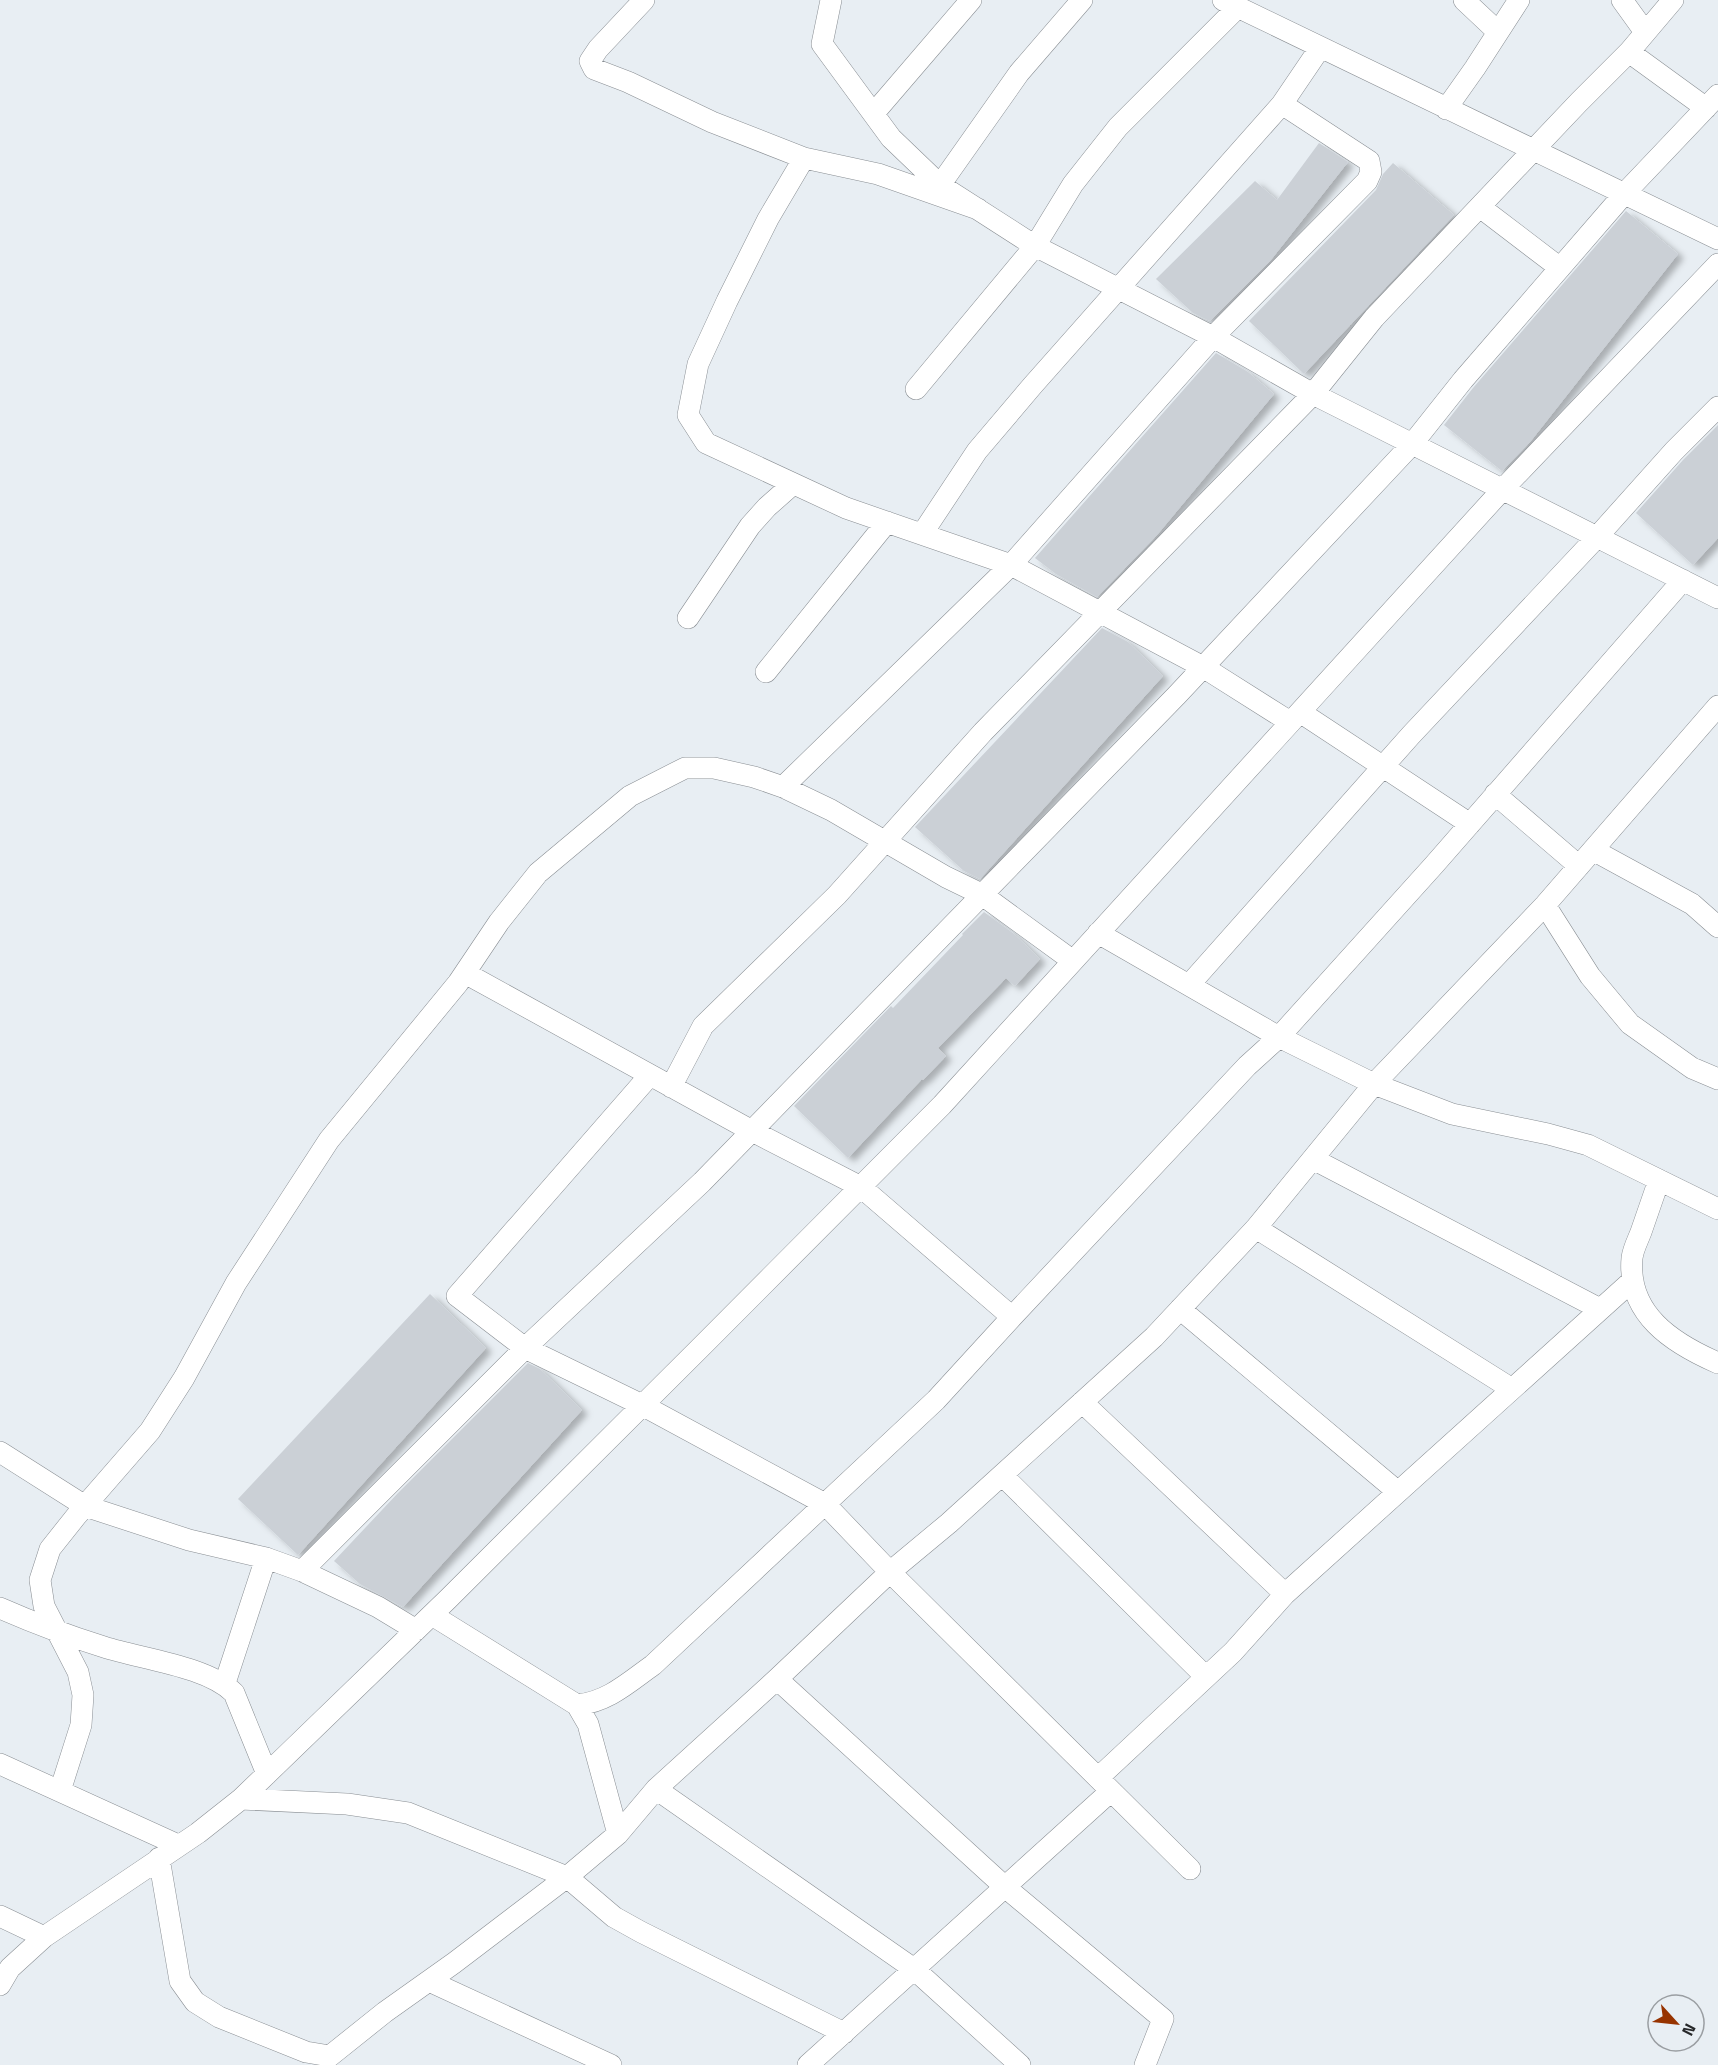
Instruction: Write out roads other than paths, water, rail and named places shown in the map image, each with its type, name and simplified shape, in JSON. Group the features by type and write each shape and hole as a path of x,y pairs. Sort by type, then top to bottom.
{"street":[{"path":"644,0 598,49 590,61 594,69 628,82 712,122 804,158 878,174 978,209"},
{"path":"831,0 822,44 891,138 940,185 1035,246 1214,337 1313,394 1718,598"},
{"path":"874,113 971,0"},
{"path":"940,185 1019,73 1082,0"},
{"path":"1464,0 1498,32"},
{"path":"1446,108 1519,0"},
{"path":"1622,0 1645,32"},
{"path":"671,1087 702,1026 837,895 982,732 1313,394 1374,318 1629,52 1673,0"},
{"path":"916,388 1035,246 1073,184 1118,127 1242,5 1320,48 1718,239"},
{"path":"922,534 977,451 1282,104 1320,48"},
{"path":"302,1571 525,1348 702,1182 1203,668 1413,443 1463,380 1624,194 1712,101 1629,52"},
{"path":"783,787 1011,565 1214,337 1367,181 1371,172 1369,161 1282,104"},
{"path":"804,158 768,219 698,364 688,415 706,443 846,508 1011,565 1295,717 1382,768 1470,824"},
{"path":"1480,207 1560,268"},
{"path":"0,1985 10,1968 44,1937 198,1833 242,1799 432,1615 861,1187 942,1105 1502,490 1718,264"},
{"path":"1190,985 1382,768 1674,451 1718,407"},
{"path":"688,618 750,526 793,484"},
{"path":"766,672 887,522"},
{"path":"577,1705 594,1703 609,1696 653,1665 936,1400 1247,1066 1279,1037 1470,824 1683,580"},
{"path":"319,2055 330,2056 385,2012 567,1877 618,1834 656,1790 890,1572 949,1523 1154,1337 1256,1227 1374,1084 1545,906 1718,706"},
{"path":"60,1791 81,1725 83,1695 78,1672 60,1633 44,1606 40,1580 50,1549 150,1431 184,1378 236,1283 329,1140 465,973 499,922 538,873 630,796 685,768 714,768 754,777 783,787 831,810 946,877 981,894 1073,962"},
{"path":"1495,794 1579,866"},
{"path":"1593,850 1692,903 1718,927"},
{"path":"1545,906 1590,976 1630,1024 1692,1068 1718,1079"},
{"path":"1098,933 1279,1037 1374,1084 1452,1114 1548,1134 1588,1145 1718,1209"},
{"path":"465,973 752,1131 861,1187 1012,1317"},
{"path":"650,1075 457,1296 525,1348 642,1406 825,1504 890,1572 1190,1869"},
{"path":"1313,1159 1600,1309"},
{"path":"1659,1180 1632,1256 1632,1280 1638,1301 1647,1315 1671,1338 1718,1364"},
{"path":"1256,1227 1512,1389"},
{"path":"808,2065 1005,1887 1206,1677 1233,1652 1285,1594 1632,1280"},
{"path":"1180,1309 1398,1492"},
{"path":"1082,1402 1285,1594"},
{"path":"0,1452 85,1506 189,1540 266,1558 302,1571 344,1589 416,1630"},
{"path":"1002,1474 1206,1677"},
{"path":"225,1683 266,1558"},
{"path":"0,1608 60,1633 194,1671 225,1683 234,1693 267,1774"},
{"path":"432,1615 577,1705 588,1724 618,1834"},
{"path":"777,1679 1005,1887 1163,2019 1145,2065"},
{"path":"0,1764 178,1845"},
{"path":"656,1790 914,1969 1020,2065"},
{"path":"242,1799 347,1804 408,1813 567,1877 614,1917 844,2032"},
{"path":"159,1858 180,1981 195,2002 219,2016 272,2040 342,2065"},
{"path":"0,1916 44,1937"},
{"path":"429,1981 611,2065"}]}
